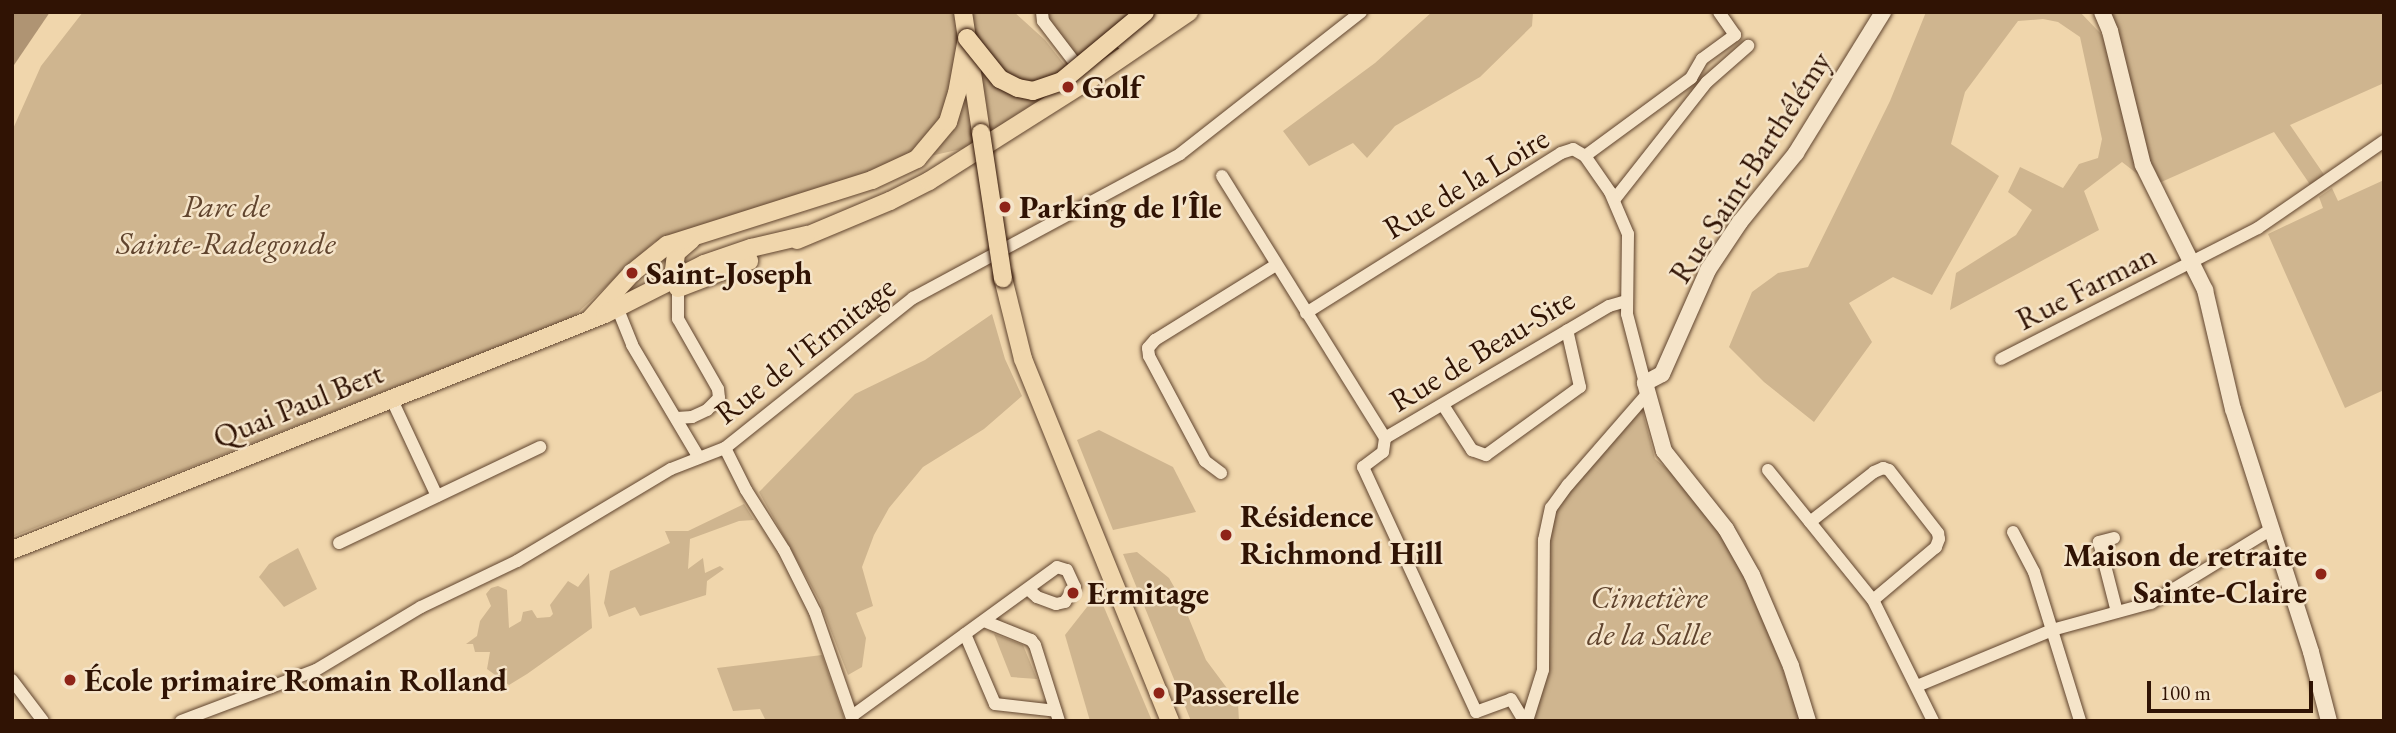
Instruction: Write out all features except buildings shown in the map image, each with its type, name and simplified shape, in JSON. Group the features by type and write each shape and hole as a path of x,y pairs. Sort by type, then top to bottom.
{"main road":[{"path":"963,12 1003,278 1023,359 1170,721"},
{"path":"967,38 1000,79 1017,88 1033,91 1062,81 1145,12"},
{"name":"Quai Paul Bert","path":"1087,77 1166,12"},
{"name":"Quai Paul Bert","path":"12,550 605,316 751,248 806,235 922,185 1189,12"},
{"path":"605,316 615,290 655,252 678,240 872,180 916,159 947,122 957,93 967,38"},
{"path":"677,283 674,261 681,247 730,224"}],"street":[{"path":"1042,12 1043,21 1087,77"},
{"name":"Rue de l'Ermitage","path":"181,721 203,716 316,670 421,607 517,561 671,469 698,456 725,448 913,298 1180,154 1361,12"},
{"path":"1585,156 1691,78 1702,59 1735,35 1719,12"},
{"name":"Rue Saint-Barthélémy","path":"1646,389 1662,374 1709,270 1740,222 1796,153 1883,12"},
{"path":"2102,12 2110,31 2143,165 2194,262 2205,290 2233,409 2311,652 2329,721"},
{"path":"1614,200 1707,82 1748,46"},
{"name":"Rue Farman","path":"2001,359 2258,228 2384,141"},
{"name":"Rue de la Loire","path":"1306,313 1563,152 1573,149 1585,156 1614,200 1628,234 1626,302 1646,389"},
{"path":"1222,176 1306,313"},
{"path":"1221,473 1205,461 1149,356 1148,348 1155,340 1276,265"},
{"path":"677,283 678,319 718,389 719,398 707,410 692,417 677,418"},
{"name":"Rue de Beau-Site","path":"1306,313 1385,438 1609,306 1626,302"},
{"path":"605,316 632,345 698,456"},
{"path":"1443,405 1472,450 1486,455 1580,387 1567,330"},
{"path":"1526,721 1543,670 1544,540 1551,508 1646,389"},
{"path":"1646,389 1664,451 1726,530 1752,575 1790,666 1808,721"},
{"path":"392,400 437,496"},
{"path":"1385,438 1383,452 1363,467 1476,712 1511,699 1526,721"},
{"path":"340,543 541,447"},
{"path":"725,448 746,490 784,550 815,612 852,719 1028,589"},
{"path":"1811,523 1874,472 1882,468 1889,470 1938,533 1939,539 1936,547 1873,600"},
{"path":"1768,470 1873,600 1933,721"},
{"path":"1916,686 2052,630 2151,603 2270,530"},
{"path":"2013,532 2034,572 2080,721"},
{"path":"2114,538 2099,542 2117,612"},
{"path":"965,635 995,704 1057,716 1035,645 1031,640 984,621"},
{"path":"12,680 43,721"}],"green space":[{"name":"Parc de Sainte-Radegonde","path":"83,12 1014,12 1045,40 1067,68 1037,101 966,148 894,164 654,242 572,318 12,537 12,131 41,66"},
{"path":"1047,12 1137,12 1081,61 1052,26"},
{"path":"1432,12 1533,12 1532,26 1480,77 1395,126 1367,158 1353,143 1309,166 1283,131 1375,63"},
{"path":"1926,12 2080,12 2101,34 2109,53 2140,176 2122,162 2084,191 2099,230 1950,310 1956,273 2016,235 2032,210 2008,192 2020,167 2063,188 2079,164 2098,158 2102,139 2080,37 2058,22 2043,19 2018,21 1965,92 1951,144 1999,176 1932,295 1893,277 1849,303 1872,342 1814,422 1764,382 1729,347 1752,292 1778,273 1808,267 1890,101"},
{"path":"2109,12 2384,12 2384,83 2290,125 2325,176 2311,186 2274,132 2159,183 2149,160"},
{"path":"2384,180 2384,390 2345,408 2268,234 2323,208 2319,197 2332,188 2338,201"},
{"path":"992,314 1005,359 1022,396 984,429 923,467 889,508 874,535 862,567 873,606 856,613 866,638 862,667 848,675 819,600 759,492 855,394 925,360"},
{"name":"Cimetière de la Salle","path":"1642,409 1655,459 1676,476 1720,530 1748,583 1770,634 1801,721 1532,721 1548,671 1547,552 1555,512 1573,484"},
{"path":"1099,430 1173,467 1196,512 1113,530 1077,440"},
{"path":"744,504 754,520 739,521 690,539 688,569 703,558 705,573 720,566 724,569 707,581 706,595 640,616 635,607 609,617 604,603 610,571 670,543 665,531 688,531"},
{"path":"298,548 317,589 284,607 259,577 269,564"},
{"path":"1137,552 1169,578 1181,599 1206,660 1238,703 1239,721 1191,721 1123,554"},
{"path":"589,573 592,628 509,685 487,669 490,652 475,652 473,644 466,644 477,636 480,621 491,606 486,594 491,588 498,586 507,590 509,628 521,621 523,612 532,610 537,618 550,617 553,614 550,605 568,581 578,587"},
{"path":"1098,593 1152,721 1090,721 1065,635"},
{"path":"994,634 1023,645 1037,679 1011,677"},
{"path":"822,655 845,721 766,721 760,709 733,711 717,668"}],"shaded area":[{"path":"12,12 50,12 12,68"}],"place":[{"name":"Golf","path":"1068,87"},
{"name":"Parking de l'Île","path":"1005,207"},
{"name":"Saint-Joseph","path":"632,273"},
{"name":"Résidence Richmond Hill","path":"1226,535"},
{"name":"Maison de retraite Sainte-Claire","path":"2321,574"},
{"name":"Ermitage","path":"1073,593"},
{"name":"École primaire Romain Rolland","path":"70,680"},
{"name":"Passerelle","path":"1159,693"}]}
